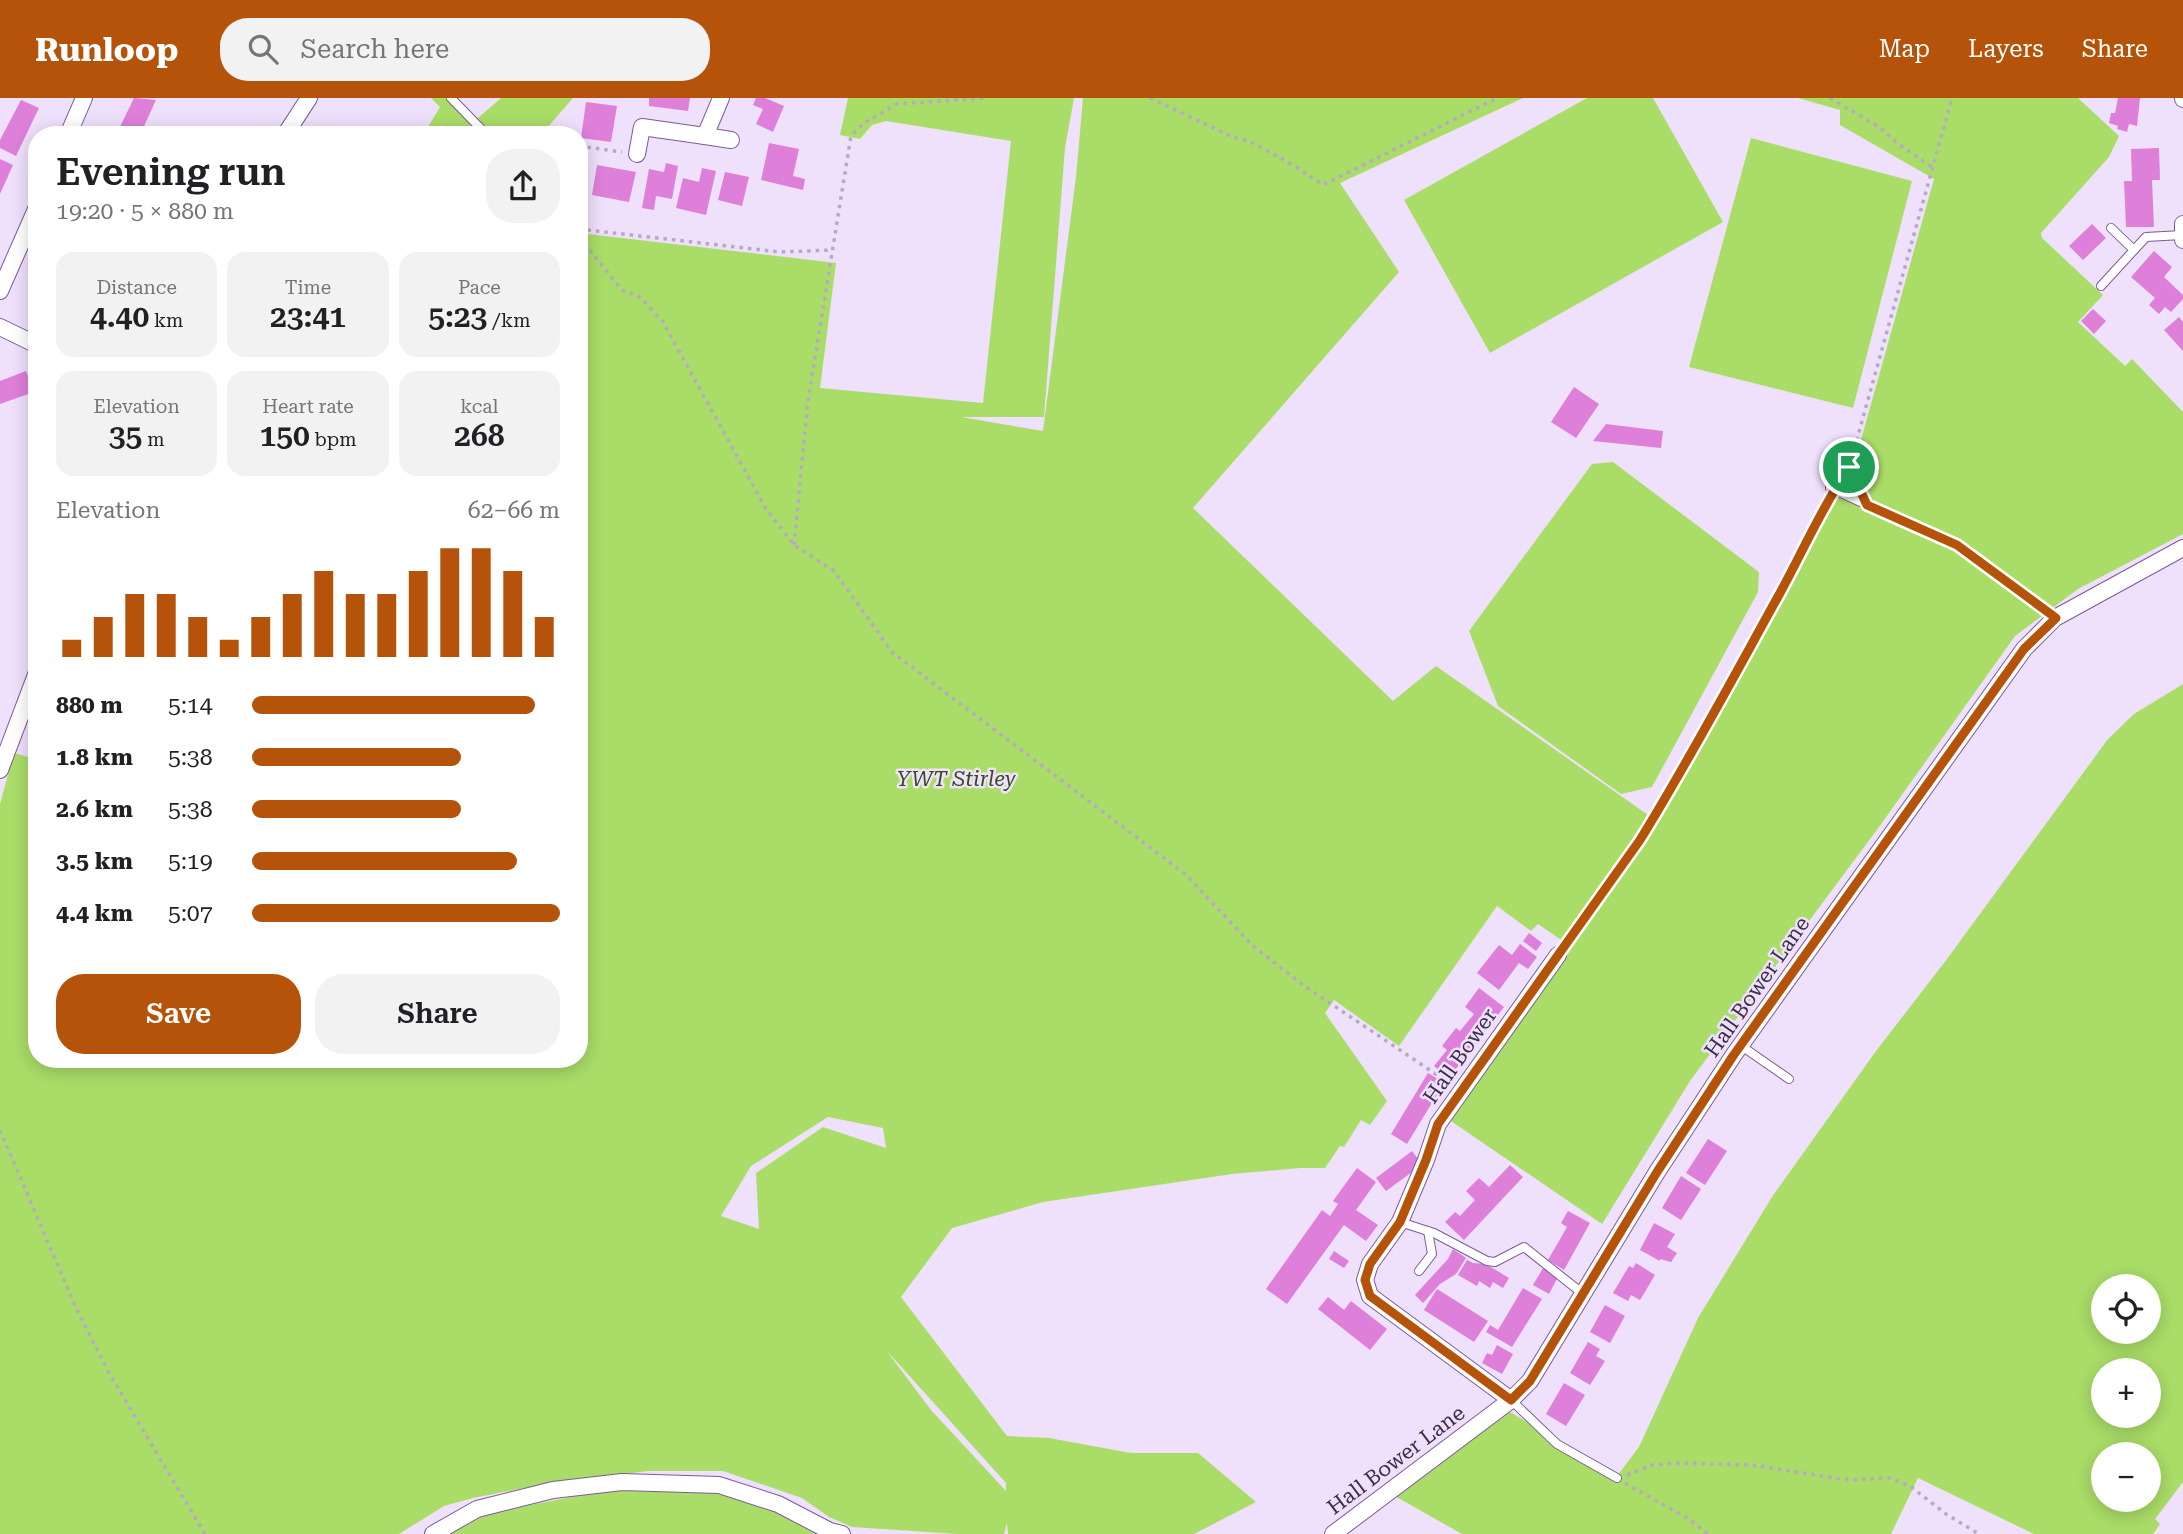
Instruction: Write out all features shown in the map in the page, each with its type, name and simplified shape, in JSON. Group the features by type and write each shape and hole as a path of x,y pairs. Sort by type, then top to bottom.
{"street":[{"path":"72,126 84,98"},
{"path":"291,126 309,98"},
{"path":"705,136 721,98"},
{"path":"638,154 642,127 731,140"},
{"path":"0,291 28,227"},
{"path":"0,327 28,341"},
{"name":"Hall Bower Lane","path":"1332,1534 1511,1400 1530,1381 1657,1172 1740,1045 2024,649 2056,618 2183,548"},
{"path":"0,770 28,697"},
{"name":"Hall Bower","path":"1511,1400 1370,1296 1365,1280 1370,1264 1400,1222 1438,1124 1558,955"},
{"path":"433,1534 477,1509 553,1489 622,1482 719,1485 778,1504 842,1534"}],"lane":[{"path":"452,98 478,126"},
{"path":"2111,228 2134,250"},
{"path":"2101,286 2146,237 2183,233"},
{"path":"1849,467 1867,505"},
{"path":"1832,489 1957,545 2056,618"},
{"path":"1740,1045 1789,1079"},
{"path":"1400,1222 1428,1231 1488,1261 1495,1262 1524,1247 1582,1293"},
{"path":"1419,1271 1432,1254 1428,1231"},
{"path":"1511,1400 1557,1444 1617,1478"}],"path":[{"path":"794,545 808,401 850,136 864,123 897,104 984,98"},
{"path":"1150,98 1233,137 1251,142 1323,185 1497,98"},
{"path":"1830,98 1879,127 1932,167"},
{"path":"1849,467 1952,98"},
{"path":"588,147 638,154"},
{"path":"588,230 780,252 831,250"},
{"path":"588,248 622,290 640,298 663,322 766,509 794,545 834,571 892,652 1185,874 1253,946 1303,985 1460,1091"},
{"path":"1558,955 1640,840 1665,800 1781,591 1832,489"},
{"path":"0,1130 76,1308 98,1351 205,1534"},
{"path":"1617,1478 1653,1465 1678,1463 1751,1465 1848,1480 1890,1478 1910,1486 1946,1514 1979,1534"},
{"path":"1617,1478 1687,1518 1708,1534"}],"green space":[{"path":"431,98 448,98 473,126 428,126 440,107"},
{"path":"501,98 573,98 549,126 485,126 478,118"},
{"name":"YWT Stirley","path":"848,98 1074,98 1065,148 1044,417 961,417 1043,431 1076,177 1083,98 1523,98 1340,183 1399,272 1193,508 1393,701 1436,666 1648,815 1832,499 1859,447 1934,179 1840,125 1840,110 1798,98 2078,98 2119,136 2109,157 2041,233 2042,238 2103,295 2078,322 2125,366 2132,359 2183,412 2183,534 2078,589 2015,636 1879,827 1690,1081 1602,1224 1448,1119 1570,946 1538,924 1531,931 1497,906 1399,1046 1334,1000 1325,1013 1387,1101 1370,1125 1361,1120 1344,1147 1340,1146 1325,1168 1232,1174 1043,1202 952,1228 901,1297 1007,1436 1049,1438 1131,1453 1198,1453 1256,1502 1194,1534 1008,1534 1007,1523 1004,1534 957,1534 852,1527 829,1517 802,1498 723,1471 648,1471 540,1485 473,1498 444,1506 399,1534 0,1534 0,804 14,753 28,757 28,1068 588,1068 588,234 836,263 820,388 983,403 1011,141 886,121 872,125 860,139 840,135","holes":["828,1117 883,1128 886,1148 823,1127 756,1173 759,1229 721,1216 751,1166","886,1350 1006,1483 1006,1491 931,1410"]},
{"path":"1587,98 1653,98 1723,222 1490,353 1404,200"},
{"path":"1751,138 1912,181 1853,408 1689,367"},
{"path":"1613,462 1759,572 1758,592 1652,787 1621,794 1498,706 1469,631 1592,464"},
{"path":"2183,684 2183,1482 2161,1511 2161,1442 2091,1442 2091,1512 2160,1512 2155,1519 2160,1524 2153,1534 2034,1534 1918,1478 1891,1534 1462,1534 1393,1495 1510,1412 1527,1422 1559,1449 1614,1480 1639,1447 1698,1318 1772,1197 1876,1051 2108,739 2134,714"},
{"path":"612,1489 690,1489 721,1493 769,1509 820,1534 441,1534 479,1515"}],"building":[{"path":"134,98 156,100 144,126 120,126"},
{"path":"649,98 690,98 688,111 649,106"},
{"path":"756,98 765,98 784,106 773,132 756,124 763,109 753,105"},
{"path":"2118,98 2140,98 2137,126 2129,124 2127,132 2109,123 2111,113 2115,113"},
{"path":"21,100 39,108 28,126 16,156 0,148 0,140"},
{"path":"586,102 617,106 611,142 588,139 588,126 583,126"},
{"path":"769,143 799,149 793,176 805,179 803,190 761,180"},
{"path":"2159,148 2160,180 2152,180 2154,227 2126,227 2124,181 2132,181 2131,149"},
{"path":"0,159 13,165 0,194"},
{"path":"666,163 678,166 672,199 656,196 654,210 642,208 649,169 664,172"},
{"path":"597,165 636,172 629,202 592,195"},
{"path":"702,168 716,171 706,215 676,208 683,178 699,182"},
{"path":"725,172 749,177 742,206 718,200"},
{"path":"2092,224 2106,238 2083,260 2069,246"},
{"path":"2154,251 2172,267 2164,277 2183,295 2183,299 2171,312 2165,307 2159,314 2149,305 2155,298 2131,277"},
{"path":"2093,309 2106,321 2094,334 2081,321"},
{"path":"2179,317 2183,322 2183,351 2164,330"},
{"path":"26,371 28,394 0,404 0,381"},
{"path":"1574,387 1599,404 1576,438 1551,422"},
{"path":"1606,424 1663,431 1661,448 1593,441"},
{"path":"1529,933 1542,943 1536,951 1523,941"},
{"path":"1520,944 1537,957 1528,969 1519,963 1499,990 1477,973 1499,945 1512,955"},
{"path":"1479,988 1504,1007 1449,1078 1434,1066 1447,1050 1442,1046 1456,1028 1460,1031 1474,1014 1465,1007"},
{"path":"1428,1073 1444,1083 1407,1144 1391,1134"},
{"path":"1708,1139 1727,1151 1705,1185 1686,1173"},
{"path":"1412,1151 1419,1160 1419,1167 1386,1191 1376,1178"},
{"path":"1510,1165 1523,1177 1464,1240 1445,1222 1455,1212 1460,1216 1475,1200 1466,1191 1479,1178 1489,1187"},
{"path":"1357,1168 1376,1182 1356,1210 1378,1225 1366,1241 1344,1225 1287,1304 1266,1289 1322,1210 1330,1216 1338,1204 1333,1201"},
{"path":"1681,1176 1701,1189 1681,1220 1662,1208"},
{"path":"1568,1211 1590,1223 1564,1270 1548,1260 1567,1227 1561,1223"},
{"path":"1654,1223 1675,1234 1667,1247 1677,1253 1671,1262 1660,1261 1640,1250"},
{"path":"1453,1249 1466,1258 1456,1274 1440,1284 1423,1303 1415,1295 1448,1259"},
{"path":"1334,1251 1349,1261 1344,1268 1329,1259"},
{"path":"1467,1260 1486,1264 1509,1278 1503,1288 1493,1282 1490,1288 1479,1281 1477,1286 1458,1275"},
{"path":"1636,1263 1655,1275 1640,1300 1631,1295 1628,1301 1613,1293 1629,1266 1633,1268"},
{"path":"1543,1268 1558,1277 1549,1294 1533,1285"},
{"path":"1523,1288 1542,1299 1512,1347 1486,1332 1490,1325 1498,1330"},
{"path":"1437,1289 1488,1321 1474,1342 1424,1310"},
{"path":"1328,1297 1344,1310 1351,1301 1387,1329 1370,1350 1318,1309"},
{"path":"1605,1305 1625,1316 1610,1343 1590,1332"},
{"path":"1588,1342 1600,1349 1596,1356 1605,1361 1590,1385 1570,1373"},
{"path":"1497,1345 1513,1354 1502,1374 1482,1363 1487,1353 1492,1355"},
{"path":"1564,1383 1585,1395 1566,1426 1546,1414"}],"route":[{"path":"1849,467 1867,505 1957,545 2056,618 2024,649 1733,1056 1657,1172 1530,1381 1511,1400 1370,1296 1365,1280 1370,1264 1400,1222 1438,1124 1640,840 1781,591 1834,489 1849,467"}]}
